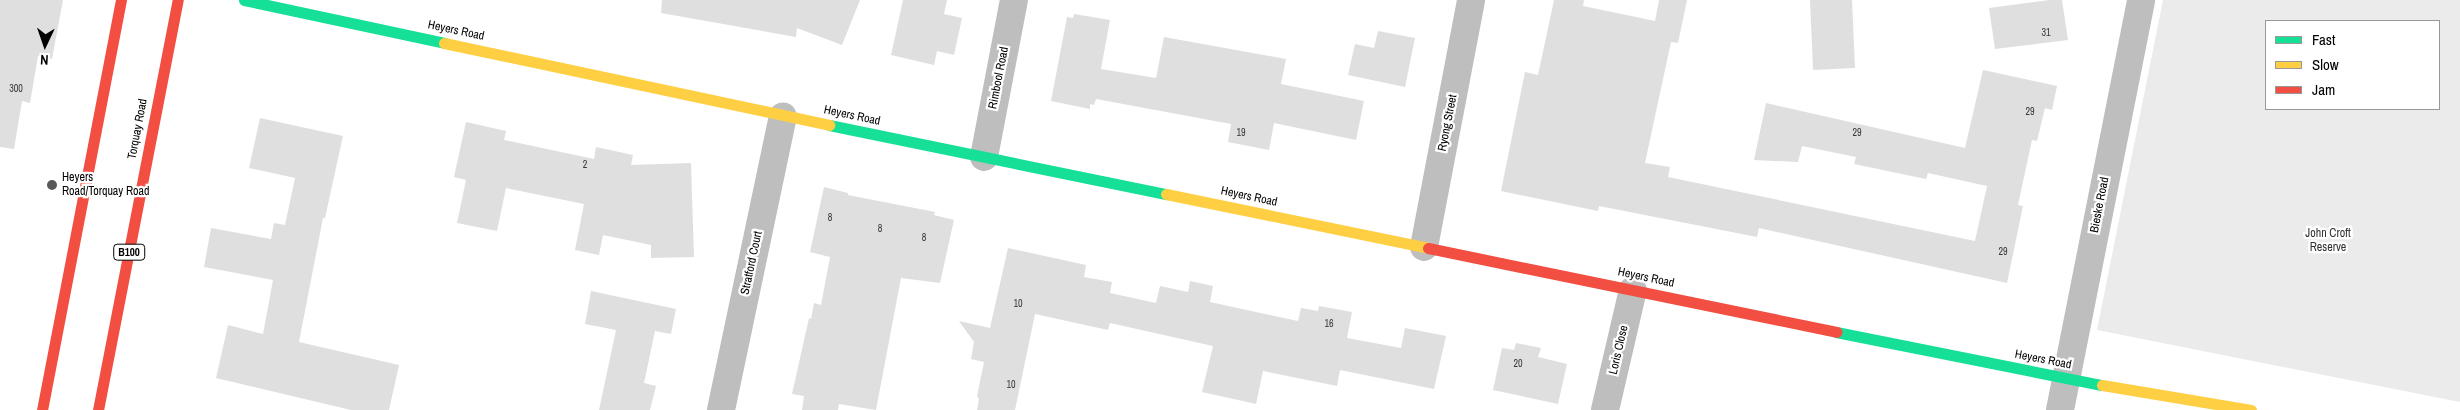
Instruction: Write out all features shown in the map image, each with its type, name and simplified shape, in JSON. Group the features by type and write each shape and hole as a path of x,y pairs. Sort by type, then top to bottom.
{"street":[{"path":"42,410 121,0"},
{"name":"Torquay Road","path":"98,410 178,0"},
{"name":"Heyers Road","path":"244,0 783,116 2066,379 2251,410"},
{"name":"Rimbool Road","path":"984,157 1014,0"},
{"name":"Ryong Street","path":"1424,247 1471,0"},
{"name":"Bieske Road","path":"2060,410 2141,0"},
{"name":"Stratford Court","path":"721,410 783,116"},
{"name":"Loris Close","path":"1605,410 1633,290"}],"green space":[{"name":"John Croft Reserve","path":"2163,0 2460,0 2460,402 2097,330"}],"building":[{"path":"0,0 63,0 52,59 38,56 30,103 22,101 14,149 0,147"},
{"path":"662,0 860,0 842,45 797,28 796,37 661,13"},
{"path":"903,0 947,0 944,14 962,18 954,55 937,51 934,65 891,55"},
{"path":"1554,0 1584,0 1583,6 1655,21 1659,0 1687,0 1678,43 1671,42 1645,163 1670,167 1668,177 1975,241 1987,186 1928,173 1926,179 1854,164 1856,157 1802,146 1798,162 1754,160 1766,103 1965,148 1983,70 2057,86 2052,110 2045,108 2037,141 2032,140 2018,205 2023,206 2007,283 1759,228 1757,237 1599,206 1598,211 1501,191 1525,72 1538,75"},
{"path":"1810,0 1852,0 1855,68 1813,70"},
{"path":"2062,0 2068,40 1995,49 1989,8"},
{"path":"1074,14 1110,20 1101,69 1156,78 1164,37 1286,59 1281,84 1364,101 1356,140 1274,123 1269,150 1228,142 1231,124 1096,99 1094,105 1090,104 1090,109 1051,101 1067,17 1073,18"},
{"path":"1378,31 1415,38 1405,87 1348,75 1355,44 1374,48"},
{"path":"260,118 343,136 325,218 323,218 299,342 399,365 389,410 351,410 216,378 228,325 263,334 273,280 204,267 211,228 271,239 274,223 285,225 295,178 249,168"},
{"path":"466,122 506,131 504,140 594,159 596,147 633,155 631,165 691,163 694,257 651,258 651,245 603,235 599,255 575,250 584,204 506,188 497,231 457,223 466,180 454,177"},
{"path":"824,187 848,193 848,195 935,212 934,215 954,220 940,283 901,278 876,410 839,404 838,410 802,410 804,396 792,394 809,318 811,319 814,303 821,305 830,257 810,252"},
{"path":"1008,248 1086,265 1084,277 1112,282 1110,293 1156,303 1160,286 1188,292 1190,281 1213,286 1210,302 1298,321 1301,308 1318,311 1319,306 1352,312 1347,338 1401,348 1405,328 1446,336 1434,389 1340,370 1337,386 1263,371 1256,404 1202,392 1213,346 1110,323 1108,330 1035,314 1015,410 977,410 979,399 977,396 984,362 971,359 974,342 959,321 990,328"},
{"path":"591,291 676,309 671,334 655,331 644,383 656,386 650,410 599,410 616,330 585,324"},
{"path":"1516,343 1541,348 1538,357 1567,364 1558,404 1493,390 1502,348 1514,350"}],"traffic: fast":[{"path":"244,0 444,43"},
{"path":"829,125 1166,194"},
{"path":"1836,332 2102,385"}],"traffic: slow":[{"path":"444,43 829,125"},
{"path":"1166,194 1428,248"},
{"path":"2102,385 2251,410"}],"traffic: jam":[{"path":"42,410 121,0"},
{"path":"98,410 178,0"},
{"path":"1428,248 1836,332"}],"place":[{"name":"Heyers Road/Torquay Road","path":"52,185"}]}
